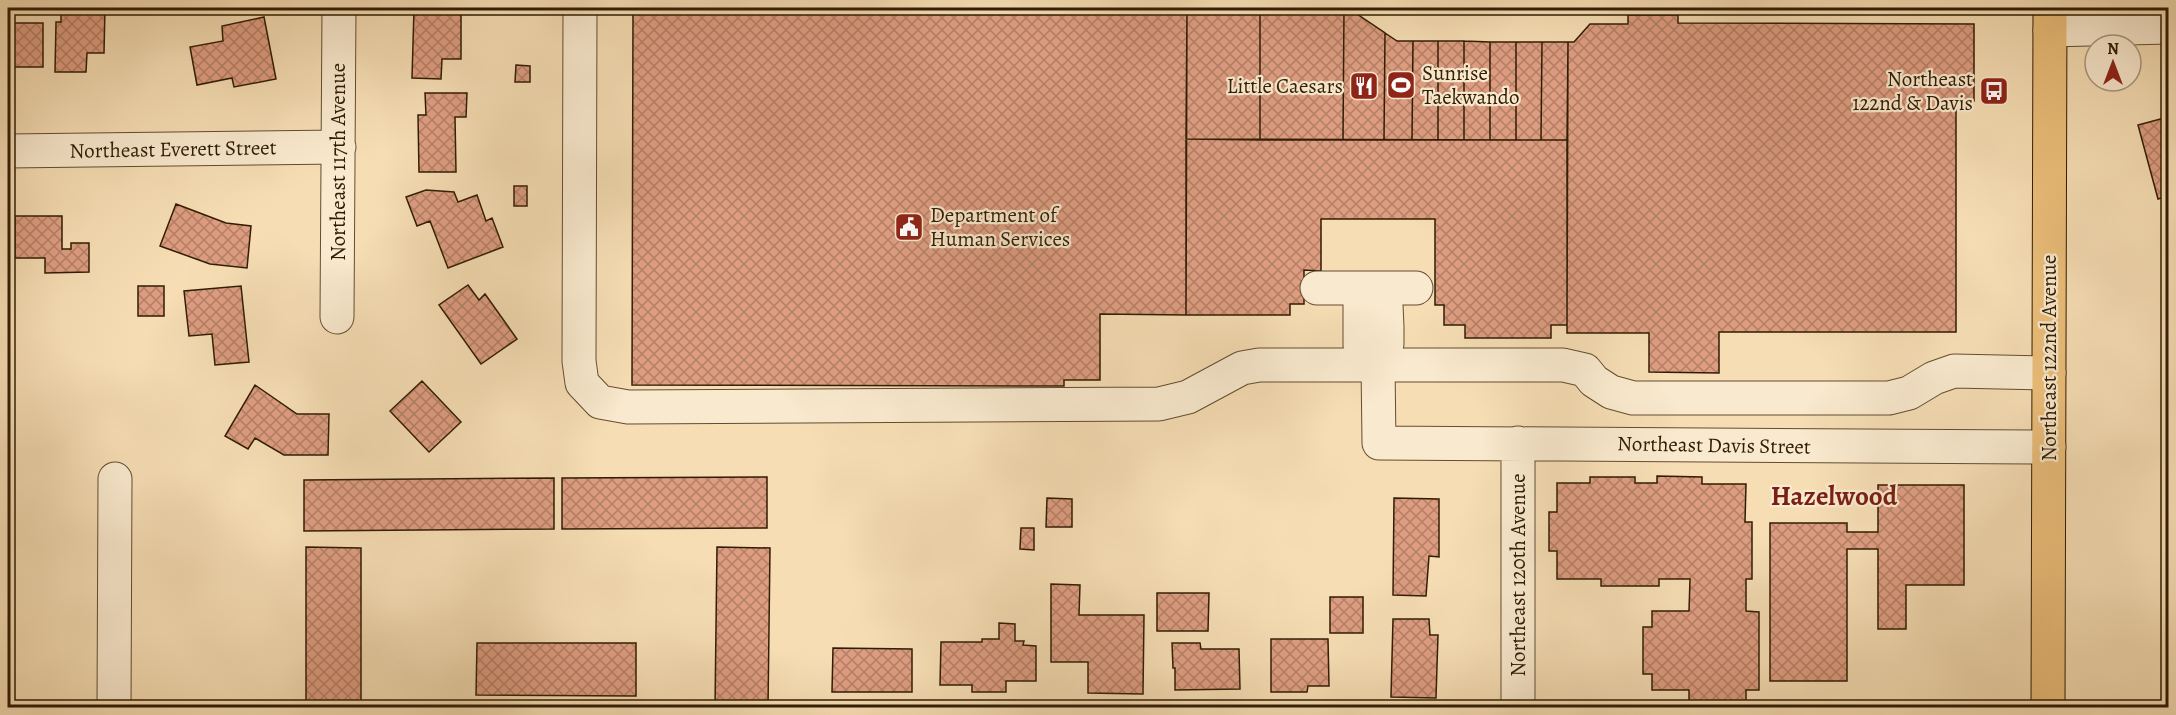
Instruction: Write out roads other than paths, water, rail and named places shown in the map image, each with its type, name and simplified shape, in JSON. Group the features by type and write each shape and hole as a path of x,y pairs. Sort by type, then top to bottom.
{"main road":[{"name":"Northeast 122nd Avenue","path":"2048,708 2050,19"}],"street":[{"name":"Northeast 117th Avenue","path":"337,317 339,8"},
{"path":"580,8 579,361 582,383 600,402 628,407 1159,404 1188,397 1242,368 1251,366 1563,365 1585,370 1594,381 1611,392 1633,398 1889,398 1910,393 1934,378 1954,371 2049,373"},
{"path":"2050,19 2169,27"},
{"name":"Northeast Everett Street","path":"8,151 339,147"},
{"path":"1317,288 1416,288"},
{"path":"1374,288 1386,305 1387,344 1378,365"},
{"name":"Northeast Davis Street","path":"1378,365 1379,443 2049,447"},
{"name":"Northeast 120th Avenue","path":"1518,443 1518,708"},
{"path":"114,708 115,479"}],"place":[{"name":"Sunrise Taekwando","path":"1401,85"},
{"name":"Little Caesars","path":"1364,86"},
{"name":"Northeast 122nd & Davis","path":"1994,91"},
{"name":"Department of Human Services","path":"909,227"}],"district":[{"name":"Hazelwood","path":"1834,496"}]}
